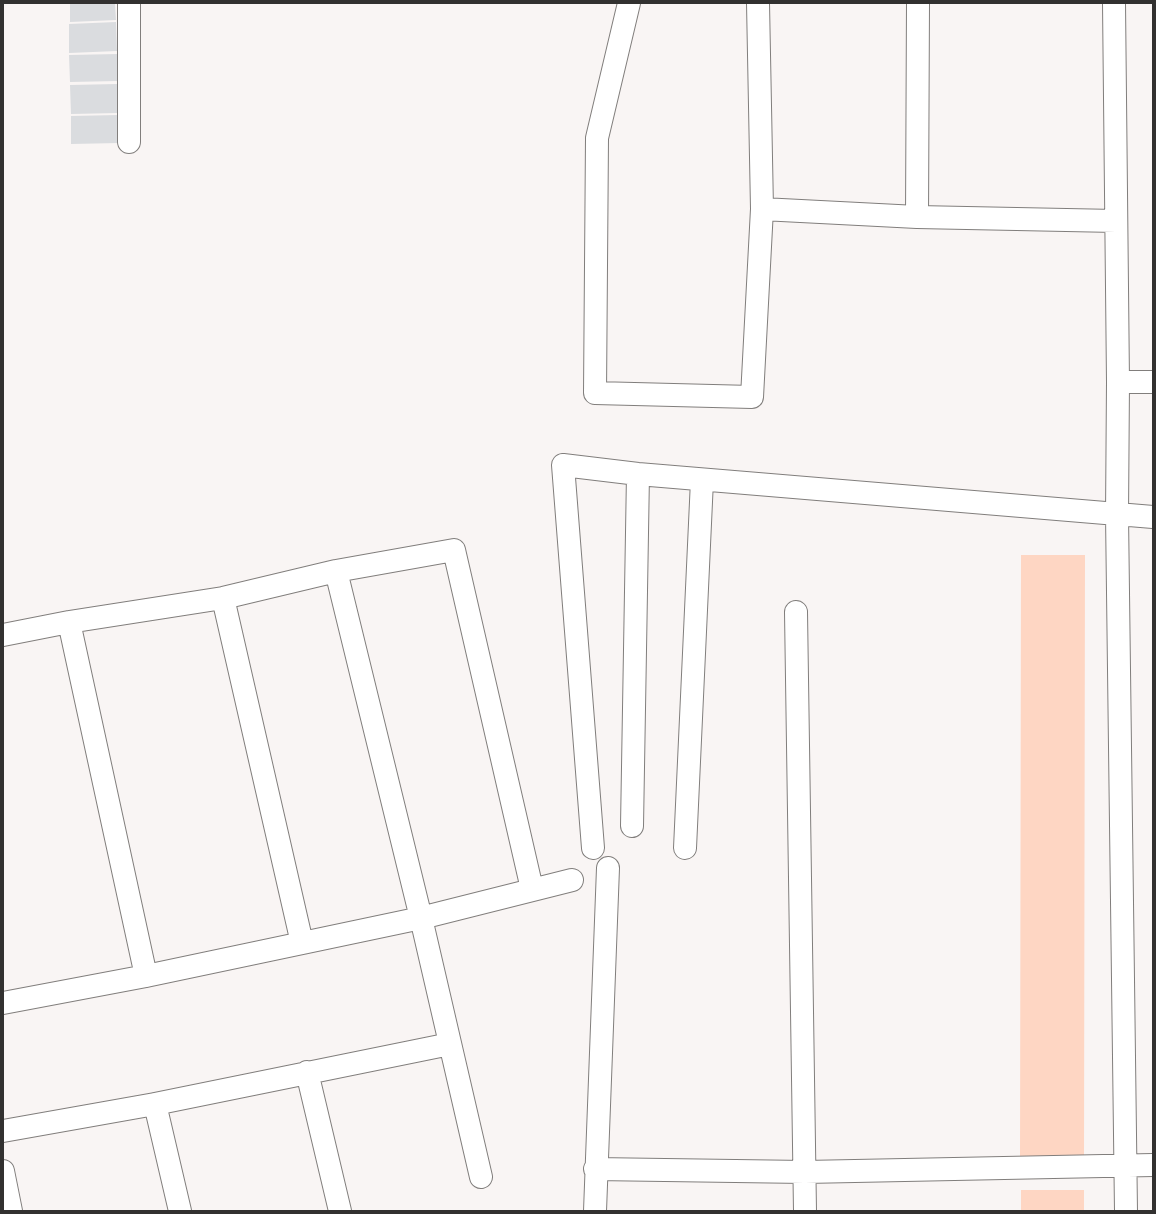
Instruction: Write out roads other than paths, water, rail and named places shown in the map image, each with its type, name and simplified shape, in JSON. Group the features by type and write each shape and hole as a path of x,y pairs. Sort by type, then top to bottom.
{"street":[{"path":"129,3 129,142"},
{"path":"629,3 596,138 595,393 752,397 762,209 758,3"},
{"path":"917,217 918,3"},
{"path":"1114,3 1118,382 1117,514 1126,1211"},
{"path":"762,209 917,217 1116,222"},
{"path":"1118,382 1153,382"},
{"path":"593,848 563,465 702,480 1153,517"},
{"path":"632,826 638,474"},
{"path":"685,848 702,480"},
{"path":"3,635 69,622 223,598 336,572 454,550 532,889"},
{"path":"336,572 421,918 481,1176"},
{"path":"223,598 302,943"},
{"path":"796,612 805,1211"},
{"path":"69,622 146,976"},
{"path":"595,1211 595,1169 608,868"},
{"path":"3,1003 146,976 421,918 572,880"},
{"path":"3,1131 155,1104 450,1044"},
{"path":"307,1072 340,1211"},
{"path":"155,1104 180,1211"},
{"path":"595,1169 805,1172 1126,1167 1153,1165"},
{"path":"3,1171 11,1211"}]}
